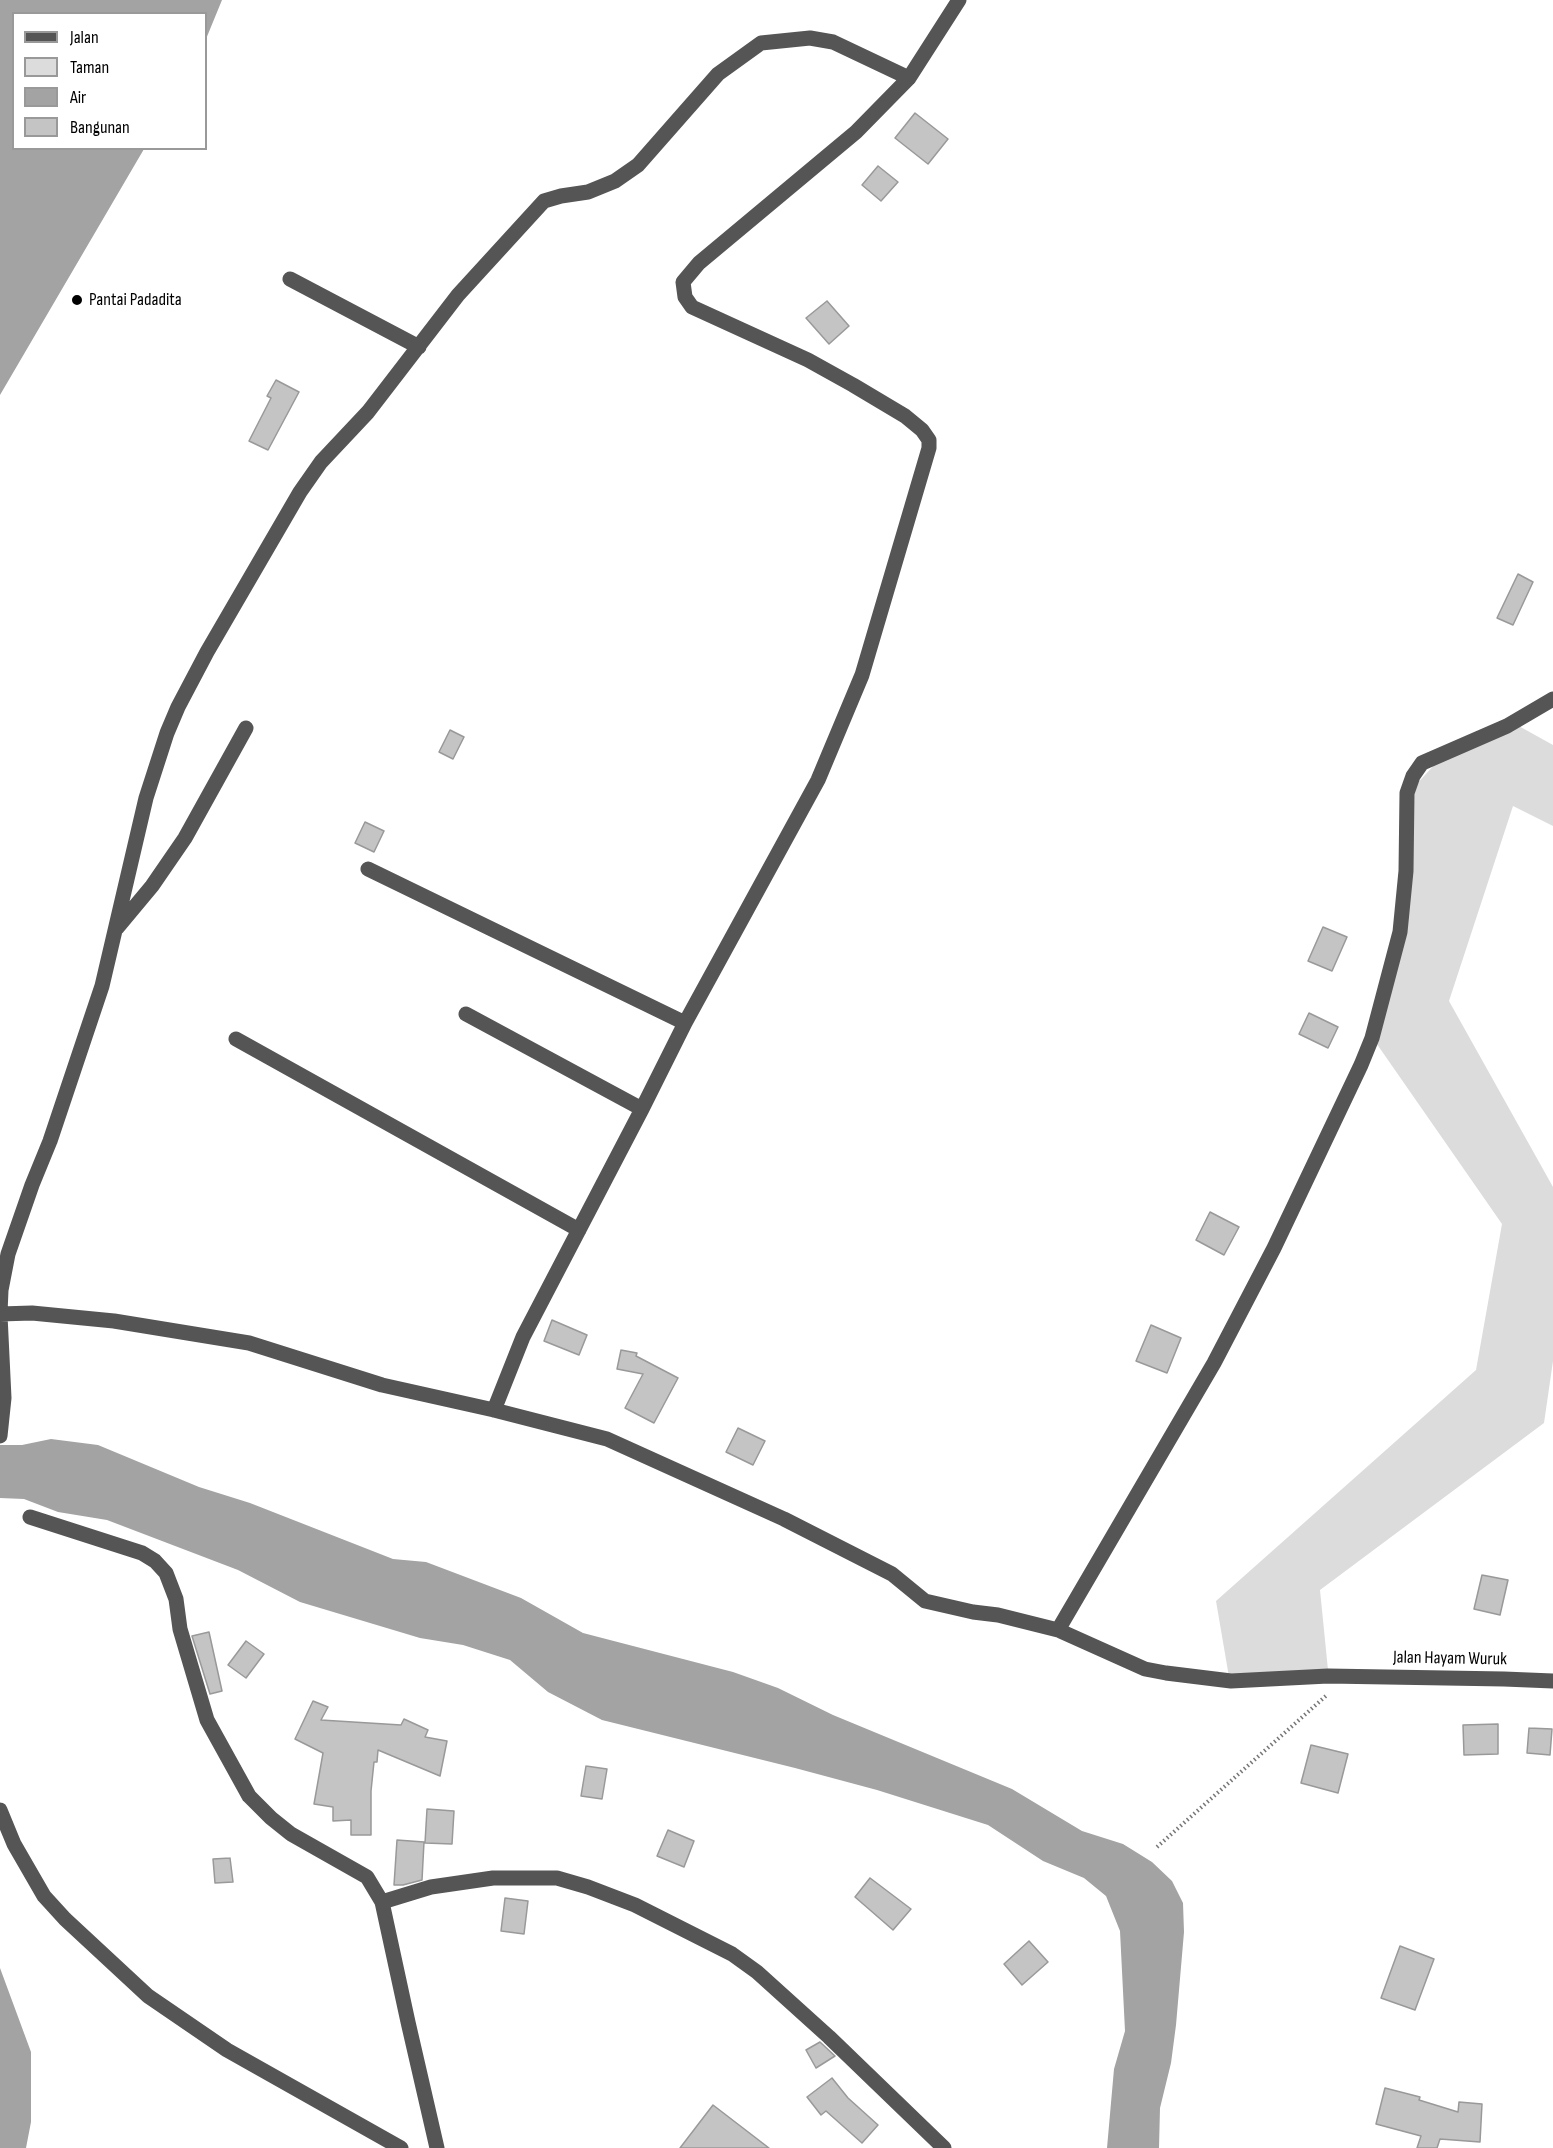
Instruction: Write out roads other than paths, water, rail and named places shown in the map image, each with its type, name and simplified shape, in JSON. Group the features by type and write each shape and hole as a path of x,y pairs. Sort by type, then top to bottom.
{"street":[{"path":"494,1410 523,1337 685,1023 818,780 862,675 925,466 929,440 922,429 905,416 808,360 692,307 685,297 683,282 699,263 856,132 909,78 958,0"},
{"path":"0,1436 4,1398 1,1290 8,1254 90,1026 102,986 146,798 178,707 300,492 321,462 368,412 458,295 544,201 588,192 615,181 638,165 718,74 761,43 810,38 833,42 909,78"},
{"path":"290,279 419,347"},
{"path":"1058,1630 1214,1363 1279,1237 1361,1065 1372,1038 1400,932 1406,871 1407,793 1413,776 1422,763 1507,726 1553,699"},
{"path":"115,931 152,886 185,838 246,728"},
{"path":"368,869 685,1023"},
{"path":"466,1014 642,1109"},
{"path":"236,1040 579,1230"},
{"name":"Jalan Hayam Wuruk","path":"0,1314 32,1312 114,1321 239,1341 382,1385 494,1410 607,1439 784,1519 892,1574 925,1601 998,1615 1058,1630 1145,1669 1231,1681 1328,1676 1504,1678 1553,1681"},
{"path":"30,1517 142,1553 155,1561 166,1573 176,1599 180,1629 207,1720 249,1796 291,1834 368,1877 382,1902 437,2148"},
{"path":"0,1810 14,1845 44,1896 65,1919 148,1996 227,2050 401,2148"},
{"path":"382,1902 431,1887 493,1878 557,1878 635,1905 732,1954 758,1972 944,2148"}],"water":[{"path":"0,0 222,0 207,37 207,12 12,12 12,150 143,150 0,395"},
{"path":"51,1439 98,1445 199,1487 250,1503 393,1559 426,1562 521,1598 583,1633 733,1672 778,1688 833,1715 1012,1789 1082,1831 1123,1844 1152,1862 1172,1881 1183,1903 1184,1932 1171,2063 1160,2108 1159,2148 1107,2148 1114,2069 1125,2031 1120,1931 1106,1896 1084,1878 1043,1861 988,1825 877,1790 602,1720 548,1692 510,1660 463,1645 420,1638 300,1602 238,1570 107,1520 58,1512 24,1499 0,1498 0,1445 22,1445"},
{"path":"0,1968 31,2052 31,2122 26,2148 0,2148"}],"place":[{"name":"Pantai Padadita","path":"77,300"}]}
